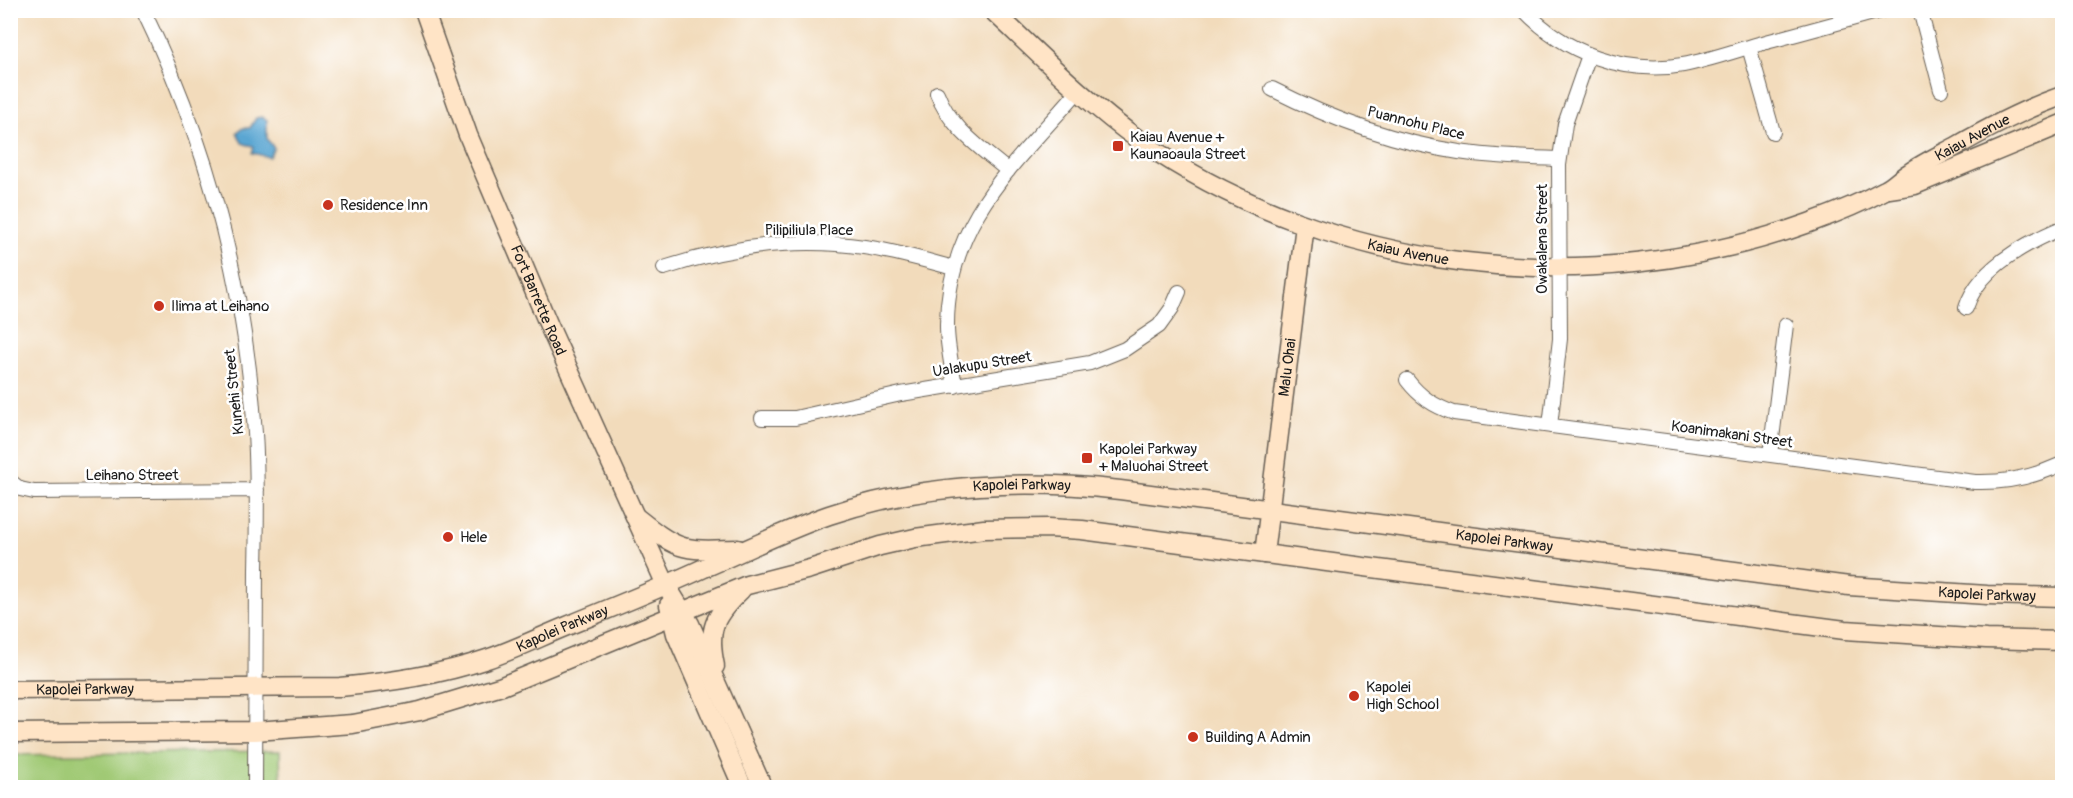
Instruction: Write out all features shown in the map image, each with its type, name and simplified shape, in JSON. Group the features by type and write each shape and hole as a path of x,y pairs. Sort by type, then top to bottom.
{"main road":[{"name":"Fort Barrette Road","path":"423,10 468,135 550,328 636,517 677,614 727,707 763,788"},
{"name":"Kaiau Avenue","path":"992,10 1108,117 1173,162 1243,199 1305,225 1353,240 1430,258 1513,267 1559,268 1642,263 1727,248 1810,223 1887,189 1909,172 1998,123 2062,96"},
{"name":"Kaiau Avenue","path":"1887,189 1915,185 2062,124"},
{"name":"Malu Ohai","path":"1264,554 1305,225"},
{"name":"Kapolei Parkway","path":"10,690 340,687 449,670 487,659 666,585 794,528 869,504 907,495 981,485 1086,486 1850,586 1987,595 2062,597"},
{"path":"636,517 658,534 681,546 706,550 748,548"},
{"name":"Kapolei Parkway","path":"10,733 255,731 352,724 420,711 502,686 747,585 810,569 889,544 952,532 984,529 1082,530 1845,630 1986,639 2062,641"},
{"path":"727,707 713,656 712,629 724,607 747,585"},
{"name":"Fort Barrette Road","path":"677,614 679,644 743,788"}],"street":[{"name":"Kunehi Street","path":"144,10 192,125 208,175 225,235 244,330 251,382 258,490 255,788"},
{"path":"1524,10 1558,39 1589,55 1628,65 1665,67 1684,64 1883,10"},
{"path":"1920,10 1941,90"},
{"path":"1749,47 1773,132"},
{"name":"Owakalena Street","path":"1550,426 1560,339 1559,159 1565,124 1589,55"},
{"path":"955,386 947,330 949,288 960,248 976,213 1008,171 1079,90"},
{"name":"Puannohu Place","path":"1272,90 1336,119 1407,141 1476,154 1559,159"},
{"path":"937,93 945,112 957,127 1008,171"},
{"path":"1966,308 1974,288 1997,267 2032,243 2062,228"},
{"name":"Pilipiliula Place","path":"664,268 718,253 801,243 863,247 893,252 954,268"},
{"name":"Ualakupu Street","path":"762,418 795,418 901,394 1071,367 1108,357 1125,349 1159,326 1172,308 1179,292"},
{"path":"1770,455 1786,325"},
{"name":"Koanimakani Street","path":"1407,380 1414,389 1432,403 1454,413 1975,483 2013,480 2040,474 2062,465"},
{"name":"Leihano Street","path":"10,481 20,489 34,492 258,490"}],"green space":[{"path":"280,751 281,787 11,787 10,755"}],"water":[{"path":"262,117 267,120 267,139 274,148 269,157 252,153 254,147 242,143 237,132 243,128 250,128 256,118"}],"place":[{"name":"Kaiau Avenue + Kaunaoaula Street","path":"1118,146"},
{"name":"Residence Inn","path":"328,205"},
{"name":"Ilima at Leihano","path":"159,306"},
{"name":"Kapolei Parkway + Maluohai Street","path":"1087,458"},
{"name":"Hele","path":"448,537"},
{"name":"Kapolei High School","path":"1354,696"},
{"name":"Building A Admin","path":"1193,737"}]}
